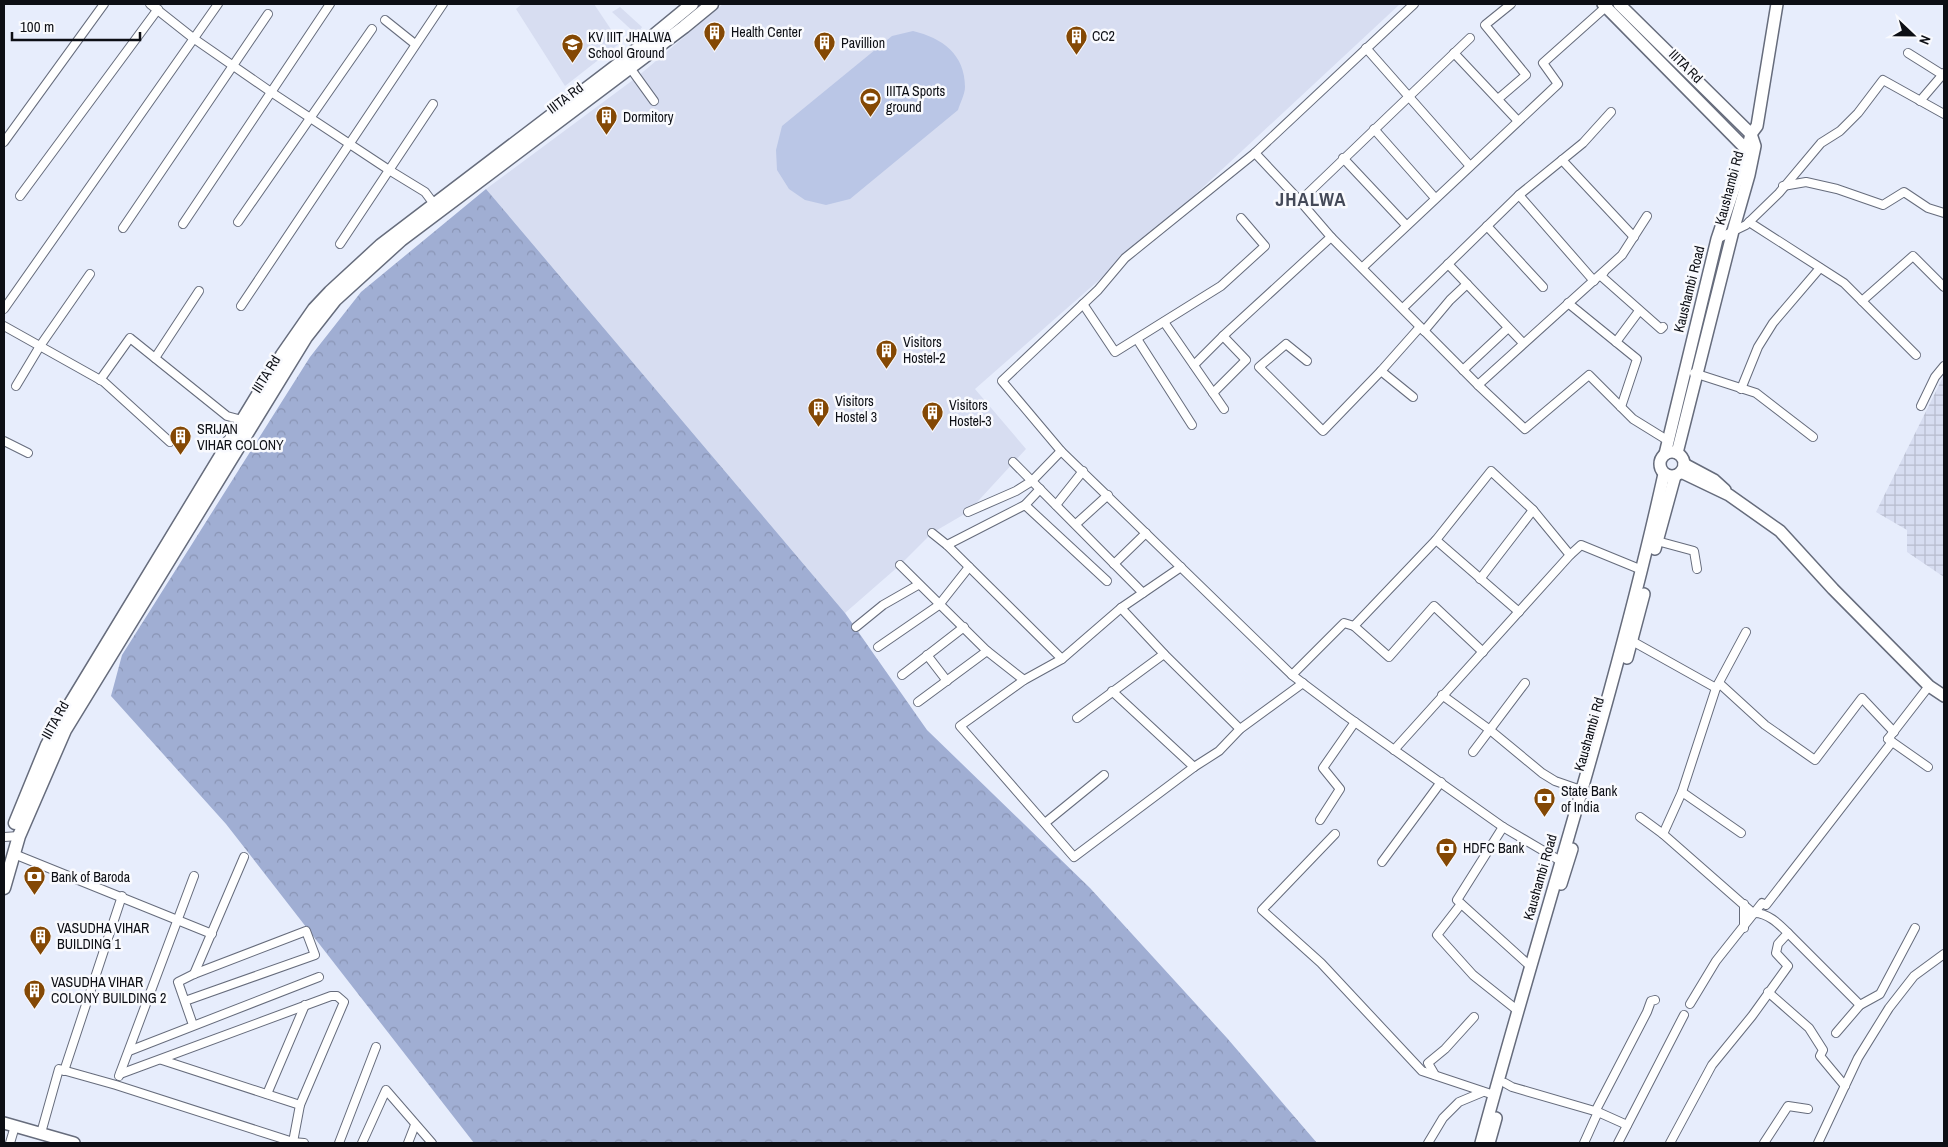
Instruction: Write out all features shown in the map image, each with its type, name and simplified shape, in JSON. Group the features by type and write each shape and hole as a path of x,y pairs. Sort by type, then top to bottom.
{"main road":[{"name":"IIITA Rd","path":"70,712 242,420 282,355 314,309 346,276 627,64 692,4"},
{"name":"IIITA Rd","path":"4,888 11,837 47,745 70,712 306,337 335,300 434,204 627,64 684,28 712,4"},
{"name":"IIITA Rd","path":"1619,4 1751,134"},
{"name":"Kaushambi Road","path":"1671,453 1668,440 1717,239 1751,134 1757,126 1777,4"},
{"name":"IIITA Rd","path":"1607,5 1747,150"},
{"name":"Kaushambi Rd","path":"1671,453 1697,374 1749,175 1755,146 1751,134"},
{"path":"1676,472 1683,459 1671,453 1660,462 1660,468 1676,472 1714,480 1728,495 1780,531 1832,589 1929,686 1944,696"},
{"name":"Kaushambi Road","path":"1481,1143 1488,1094 1564,862 1581,790 1642,570 1676,472"},
{"name":"Kaushambi Rd","path":"1489,1143 1564,862 1632,641 1676,472"},
{"path":"9,1124 73,1143"}],"street":[{"path":"4,142 104,4"},
{"path":"150,4 193,38 271,92 389,170 426,192 434,204"},
{"path":"4,309 218,4"},
{"path":"183,224 330,4"},
{"path":"241,306 348,143 443,4"},
{"path":"1414,4 1255,153 1125,258 1098,290 1002,381 1062,451 1292,675 1503,827 1564,862"},
{"path":"1498,99 1526,75 1485,25 1511,4"},
{"path":"1363,267 1558,84 1543,63 1607,5"},
{"path":"20,196 158,9"},
{"path":"123,228 268,14"},
{"path":"385,20 415,44"},
{"path":"238,222 372,29"},
{"path":"1300,201 1470,38"},
{"path":"1366,48 1470,166"},
{"path":"1454,53 1518,121"},
{"path":"1908,53 1944,74 1920,101"},
{"path":"627,64 654,101"},
{"path":"1717,239 1749,222 1779,193 1821,143 1840,131 1858,113 1883,80 1944,114"},
{"path":"340,244 433,104"},
{"path":"1403,308 1520,195 1583,143 1611,112"},
{"path":"1374,129 1435,198"},
{"path":"1255,153 1331,237 1363,267 1478,385 1525,429 1590,375 1633,419 1668,440"},
{"path":"1343,158 1406,225"},
{"path":"1562,160 1634,237"},
{"path":"1783,186 1806,182 1836,189 1883,205 1904,192 1928,208 1944,213"},
{"path":"1520,195 1594,281"},
{"path":"1478,385 1622,255 1647,216"},
{"path":"1083,304 1115,352 1221,286 1265,246 1241,218"},
{"path":"1749,222 1844,283 1916,355"},
{"path":"1487,226 1543,287"},
{"path":"1194,365 1331,237"},
{"path":"1862,301 1913,256 1944,287"},
{"path":"1448,264 1523,343"},
{"path":"1741,389 1758,347 1773,323 1820,268"},
{"path":"1604,272 1601,276 1639,308 1639,311 1661,329 1663,327"},
{"path":"16,386 40,346 90,274"},
{"path":"1307,360 1286,344 1259,367 1322,431 1467,284"},
{"path":"155,358 199,291"},
{"path":"1568,304 1637,359 1621,407"},
{"path":"1616,342 1639,311"},
{"path":"1164,322 1224,409"},
{"path":"4,326 100,380 170,442"},
{"path":"1463,370 1508,328"},
{"path":"1213,392 1246,361 1223,336"},
{"path":"100,380 130,338 227,416 242,420"},
{"path":"1137,339 1192,425"},
{"path":"1921,406 1935,377 1944,366"},
{"path":"1685,370 1741,389 1756,392 1814,437"},
{"path":"1381,371 1413,397"},
{"path":"4,441 28,453"},
{"path":"968,512 1016,491 1032,481 1062,451"},
{"path":"1013,462 1143,593"},
{"path":"1056,505 1083,471"},
{"path":"1354,626 1436,540 1491,471 1533,510 1570,555"},
{"path":"947,545 1024,505 1040,489"},
{"path":"1076,524 1108,495"},
{"path":"1024,505 1107,582"},
{"path":"1480,579 1533,510"},
{"path":"932,533 947,545 1062,659"},
{"path":"1114,564 1146,533"},
{"path":"1436,540 1519,612"},
{"path":"1657,541 1694,551 1697,569"},
{"path":"1394,750 1442,695 1581,545 1642,570"},
{"path":"900,565 918,585 987,651 1024,680"},
{"path":"1181,566 1121,608 1062,659 1024,680 960,726 1074,857 1194,767 1219,751 1240,729 1303,683"},
{"path":"878,647 939,605 969,567"},
{"path":"856,627 883,605 918,585"},
{"path":"1292,675 1344,623 1354,626 1389,657 1434,606 1483,652"},
{"path":"1121,608 1164,654 1240,729"},
{"path":"902,675 964,627"},
{"path":"1663,834 1682,792 1716,688 1746,632"},
{"path":"1632,641 1716,688"},
{"path":"918,702 987,651"},
{"path":"1078,718 1164,654"},
{"path":"927,656 947,681"},
{"path":"1473,752 1525,683"},
{"path":"1716,688 1720,684 1765,725 1815,760 1862,698 1891,735 1928,767"},
{"path":"1690,1004 1716,961 1762,903 1766,906 1892,742 1891,735 1929,686"},
{"path":"1112,691 1194,767"},
{"path":"1442,695 1490,730 1542,773 1555,781 1581,790"},
{"path":"1320,820 1340,789 1323,768 1355,722"},
{"path":"1045,823 1104,774"},
{"path":"1382,862 1441,782"},
{"path":"1682,792 1741,833"},
{"path":"1640,817 1663,834 1753,913"},
{"path":"1503,827 1457,900 1530,966"},
{"path":"1335,834 1262,910 1320,963 1422,1071 1488,1094"},
{"path":"9,855 122,896 212,934"},
{"path":"194,974 244,857"},
{"path":"116,1085 194,876"},
{"path":"64,1071 122,896"},
{"path":"1462,904 1437,935 1473,975 1517,1010"},
{"path":"1744,904 1744,928"},
{"path":"1753,913 1760,912 1788,933 1860,1005"},
{"path":"1836,1033 1860,1005 1880,994 1915,928"},
{"path":"185,1001 315,955 306,932 194,974 178,982 193,1025"},
{"path":"1672,1142 1712,1065 1752,1016 1788,966 1776,953 1778,944 1788,933"},
{"path":"1818,1143 1858,1058 1889,1008 1914,976 1944,954"},
{"path":"129,1050 319,977"},
{"path":"1768,992 1809,1028 1822,1050 1820,1056 1845,1086"},
{"path":"120,1074 331,996 338,996 344,1002 300,1105 293,1142"},
{"path":"1584,1143 1598,1112 1596,1110 1651,1001 1655,1000"},
{"path":"267,1094 305,1006"},
{"path":"1618,1143 1684,1015"},
{"path":"1435,1075 1428,1063 1445,1050 1474,1017"},
{"path":"339,1143 376,1047"},
{"path":"162,1060 300,1105"},
{"path":"41,1134 59,1069 116,1085 293,1142 304,1143"},
{"path":"1505,1082 1512,1087 1598,1112 1627,1125"},
{"path":"362,1143 386,1090 432,1143"},
{"path":"1428,1143 1444,1118 1460,1102 1488,1094"},
{"path":"1764,1143 1788,1106 1808,1109"},
{"path":"9,1124 10,1143"},
{"path":"408,1143 415,1124"}],"shaded area":[{"name":"KV IIIT JHALWA School Ground","path":"522,4 594,4 620,43 565,86 516,9"},
{"path":"723,4 1400,4 1172,216 975,389 1026,449 968,512 932,533 900,565 845,613 486,189 637,77"},
{"path":"620,7 642,27 637,35 612,12"},
{"name":"IIITA Sports ground","path":"913,31 942,43 950,49 961,65 965,87 958,110 850,199 826,205 805,200 789,189 777,170 776,150 782,126 892,36"},
{"path":"1944,375 1944,577 1907,552 1907,530 1876,512"}],"green space":[{"path":"486,189 845,613 927,730 1090,888 1227,1038 1317,1143 474,1143 226,824 111,696 122,655 310,357 361,292"}],"place":[{"name":"Health Center","path":"715,51"},
{"name":"CC2","path":"1076,55"},
{"name":"Pavillion","path":"825,62"},
{"name":"KV IIIT JHALWA School Ground","path":"572,64"},
{"name":"IIITA Sports ground","path":"870,118"},
{"name":"Dormitory","path":"607,136"},
{"name":"Visitors Hostel-2","path":"887,369"},
{"name":"Visitors Hostel 3","path":"819,428"},
{"name":"Visitors Hostel-3","path":"933,432"},
{"name":"SRIJAN VIHAR COLONY","path":"181,456"},
{"name":"State Bank of India","path":"1545,818"},
{"name":"HDFC Bank","path":"1447,867"},
{"name":"Bank of Baroda","path":"35,896"},
{"name":"VASUDHA VIHAR BUILDING 1","path":"41,955"},
{"name":"VASUDHA VIHAR COLONY BUILDING 2","path":"35,1009"}],"district":[{"name":"JHALWA","path":"1311,199"}]}
